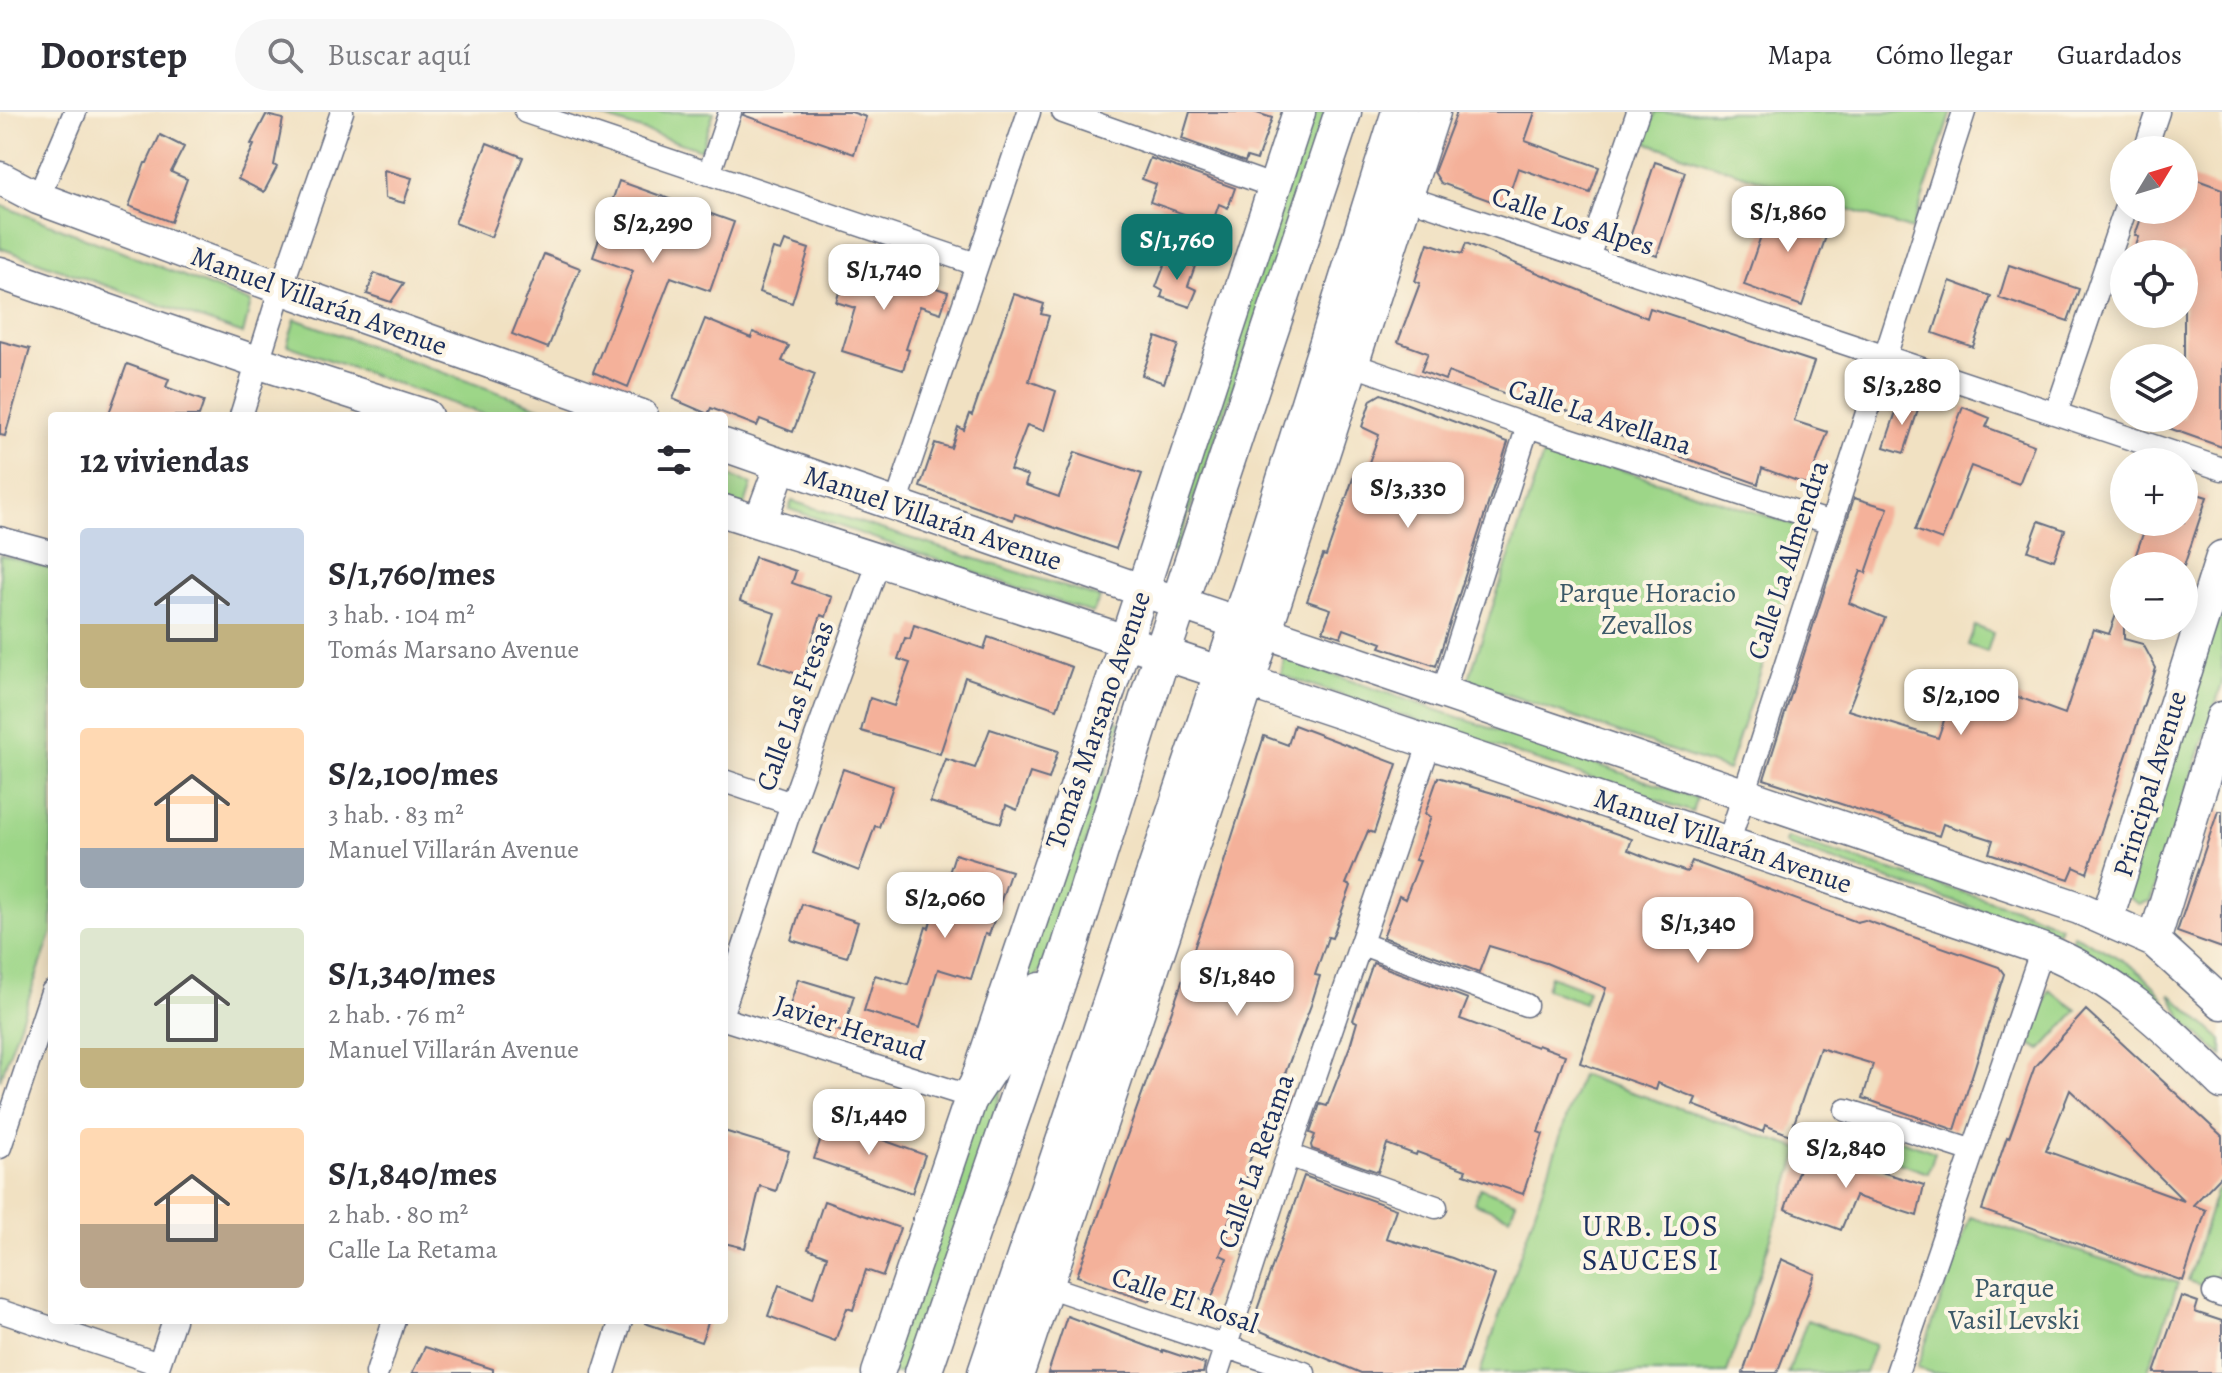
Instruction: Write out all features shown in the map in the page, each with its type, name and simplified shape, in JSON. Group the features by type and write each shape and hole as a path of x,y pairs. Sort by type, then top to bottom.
{"main road":[{"name":"Tomás Marsano Avenue","path":"878,1373 964,1095 1125,643 1299,112"},
{"name":"Tomás Marsano Avenue","path":"923,1373 1070,946 1162,654 1343,112"},
{"path":"1252,627 1400,112"},
{"path":"986,1373 1047,1238 1252,627 1351,364 1434,112"},
{"name":"Manuel Villarán Avenue","path":"0,178 38,198 631,412"},
{"path":"0,273 257,362 413,412"},
{"name":"Manuel Villarán Avenue","path":"728,446 1744,794 2112,905 2222,1003"},
{"path":"760,522 781,465"},
{"name":"Manuel Villarán Avenue","path":"728,512 1235,677 2042,949 2102,980 2143,1007 2222,1083"},
{"name":"Principal Avenue","path":"2112,905 2222,557"},
{"name":"Principal Avenue","path":"2154,941 2222,718"},
{"path":"2112,905 2127,901 2144,908 2155,908 2166,901"},
{"path":"964,1095 1070,946"},
{"path":"1018,1373 1047,1286 1047,1238"}],"street":[{"path":"38,198 75,112"},
{"path":"242,412 342,112"},
{"path":"526,112 976,264"},
{"path":"709,174 730,112"},
{"path":"896,504 1029,112"},
{"path":"1063,112 1275,187"},
{"path":"1588,258 1638,112"},
{"name":"Calle La Almendra","path":"1728,844 1964,112"},
{"path":"2150,136 2158,112"},
{"name":"Calle Los Alpes","path":"1406,197 2222,469"},
{"path":"2056,413 2120,224"},
{"name":"Calle La Avellana","path":"1351,364 1528,426 1831,523"},
{"path":"1443,692 1528,426"},
{"path":"0,538 48,551"},
{"name":"Calle Las Fresas","path":"728,995 879,561"},
{"name":"Calle La Retama","path":"1217,1373 1288,1155 1430,742"},
{"path":"728,782 792,804"},
{"path":"1362,944 1526,1005"},
{"path":"1897,1373 2042,949"},
{"path":"2,1136 48,1004"},
{"name":"Javier Heraud","path":"728,1020 964,1095"},
{"path":"1846,1110 1973,1151"},
{"path":"1288,1155 1436,1207"},
{"name":"Calle El Rosal","path":"1047,1286 1304,1373"},
{"path":"0,1311 158,1368 173,1324"},
{"path":"377,1373 393,1324"},
{"path":"604,1373 620,1324"}],"green space":[{"path":"588,112 714,112 701,150"},
{"path":"1311,112 1332,112 1175,552 1164,549"},
{"path":"1655,112 1951,112 1912,230 1645,142"},
{"path":"0,205 251,302 243,334 0,248"},
{"path":"295,319 553,412 477,412 287,345"},
{"name":"Parque Horacio Zevallos","path":"1546,446 1808,529 1728,770 1468,681"},
{"path":"728,475 752,484 744,507 728,501"},
{"path":"792,501 1100,598 1092,613 789,509"},
{"path":"0,555 48,568 48,943 0,1080"},
{"path":"2222,606 2222,684 2150,901 2138,904 2126,896"},
{"path":"1975,626 1993,633 1987,652 1968,645"},
{"path":"1284,658 1696,798 1692,812 1281,675"},
{"path":"1108,718 1121,722 1055,948 1004,1025"},
{"path":"1787,838 2027,912 2060,926 2057,932 2024,925 1789,846 1785,842"},
{"path":"2074,935 2139,972 2160,993 2168,1007 2072,940"},
{"path":"1550,976 1588,990 1584,1003 1546,989"},
{"path":"2049,990 2077,1010 2041,1050 2030,1044"},
{"path":"2170,994 2222,1040 2222,1056 2184,1021"},
{"path":"1013,1050 909,1373 887,1373 972,1106"},
{"path":"1581,1075 1800,1149 1727,1373 1480,1373"},
{"path":"1859,1125 1935,1152 1928,1173 1852,1147"},
{"path":"2222,1186 2222,1259 2212,1289 2188,1281 2216,1192"},
{"path":"1480,1188 1516,1202 1510,1217 1474,1203"},
{"name":"Parque Vasil Levski","path":"1970,1217 2178,1283 2147,1373 1933,1373 1917,1368"},
{"path":"1807,1320 1875,1345 1865,1373 1788,1373"}],"building":[{"path":"744,112 851,112 866,117 854,154 743,115"},
{"path":"1190,112 1254,112 1272,118 1257,160 1247,157 1245,162 1182,139"},
{"path":"1457,112 1535,112 1525,141 1599,167 1590,193 1518,168 1505,206 1441,183 1434,172"},
{"path":"266,115 283,119 274,165 277,167 264,192 238,179"},
{"path":"160,135 184,147 171,172 187,179 171,222 129,206 145,163"},
{"path":"487,143 523,157 491,237 455,223"},
{"path":"1150,158 1235,188 1228,208 1219,204 1212,224 1150,202 1156,184 1142,179"},
{"path":"1655,162 1685,172 1657,256 1627,246"},
{"path":"384,170 412,178 404,203 385,198"},
{"path":"2198,180 2222,189 2222,447 2180,432 2198,432 2198,344 2184,344 2184,328 2198,328 2198,240 2138,240 2139,237 2135,235 2139,224 2198,224"},
{"path":"619,181 734,222 710,291 671,277 628,387 593,372 633,271 593,257"},
{"path":"1773,201 1831,222 1802,306 1744,285"},
{"path":"785,241 809,249 792,303 759,292 773,249 781,251"},
{"path":"1428,243 1462,254 1466,243 1647,318 1650,308 1814,362 1794,421 1828,432 1808,485 1762,468 1758,484 1581,421 1582,417 1546,402 1543,408 1448,372 1445,380 1421,371 1428,353 1398,342 1420,283 1415,281"},
{"path":"544,254 580,268 548,348 512,334"},
{"path":"1168,256 1195,266 1188,286 1197,290 1190,307 1161,297 1163,291 1156,287"},
{"path":"850,259 948,292 941,313 920,306 906,349 909,350 903,370 842,351 855,308 836,302"},
{"path":"2009,265 2079,289 2068,321 1999,298"},
{"path":"374,273 404,283 391,302 367,294"},
{"path":"1950,281 1991,296 1973,347 1933,333"},
{"path":"1014,294 1044,304 1041,314 1049,316 1029,381 1056,391 1044,431 1027,425 1010,470 1028,476 1025,485 1059,497 1075,452 1142,474 1116,549 1015,514 1013,520 920,487 935,443 951,448 958,427 964,430 972,415"},
{"path":"705,319 751,338 753,332 789,346 782,361 815,374 793,432 760,419 757,426 728,412 711,408 709,412 703,412 673,399"},
{"path":"1156,337 1178,345 1164,383 1142,375"},
{"path":"0,341 30,349 5,436 0,435"},
{"path":"127,364 169,379 166,387 204,401 200,412 109,412"},
{"path":"1381,394 1508,442 1436,666 1380,647 1382,643 1344,629 1341,637 1323,631 1331,609 1307,601 1356,470 1365,473 1379,435 1362,427 1371,400"},
{"path":"1900,400 1919,407 1904,453 1884,447"},
{"path":"1963,407 1990,418 1986,427 2034,445 2019,484 1971,466 1942,540 1915,530"},
{"path":"2198,494 2207,497 2198,524"},
{"path":"1854,498 1888,508 1866,573 1861,571 1849,603 1885,618 1848,710 1938,738 1952,697 2006,714 2013,695 2065,714 2093,629 2109,634 2110,631 2110,640 2143,644 2156,668 2087,873 2074,867 2069,879 1989,853 1993,840 1943,824 1939,836 1764,779"},
{"path":"2039,521 2065,530 2054,560 2028,551"},
{"path":"2142,536 2194,536 2189,552 2137,552"},
{"path":"755,557 796,571 792,583 832,597 826,617 821,615 800,675 759,661 775,613 740,601"},
{"path":"914,625 984,649 988,637 1072,667 1057,709 965,677 940,754 861,731 870,698 894,706 910,663 898,659 905,638 910,639"},
{"path":"1294,725 1397,764 1374,833 1368,831 1346,884 1351,886 1315,975 1320,976 1283,1079 1286,1080 1282,1090 1294,1095 1284,1122 1267,1115 1226,1228 1230,1230 1220,1255 1227,1258 1210,1302 1181,1291 1176,1305 1152,1295 1150,1301 1077,1276 1217,884 1264,736 1288,745"},
{"path":"990,729 1058,751 1049,779 1030,773 1017,810 1006,805 1001,823 930,802 946,759 975,768"},
{"path":"843,769 893,786 859,871 813,853"},
{"path":"1438,777 1537,806 1632,839 1628,850 1687,872 1692,861 1857,922 1865,920 1999,967 2004,974 1955,1130 1863,1098 1873,1064 1820,1048 1790,1135 1765,1125 1763,1132 1693,1105 1696,1098 1658,1083 1656,1090 1580,1063 1606,988 1546,963 1489,946 1479,972 1383,937 1399,896 1405,899 1420,861 1415,860 1431,817 1425,814"},
{"path":"2218,811 2222,811 2222,948 2177,932"},
{"path":"955,854 1011,871 989,935 985,934 971,979 938,969 920,1028 864,1011 875,975 908,985 926,927 929,928 936,901 940,902"},
{"path":"802,904 858,922 847,957 791,940"},
{"path":"1373,963 1468,999 1460,1019 1565,1055 1538,1132 1543,1134 1523,1194 1464,1174 1466,1170 1387,1144 1378,1172 1312,1149 1315,1135 1310,1133 1320,1104 1327,1106 1350,1046 1357,1022 1353,1020"},
{"path":"798,979 854,996 843,1032 787,1014"},
{"path":"2086,1010 2222,1136 2222,1175 2193,1205 2206,1210 2183,1281 1982,1210 2035,1066","holes":["2070,1090 2184,1201 2046,1151"]},
{"path":"827,1120 925,1155 912,1193 814,1159"},
{"path":"728,1132 789,1151 776,1191 760,1186 745,1248 728,1244"},
{"path":"1806,1149 1924,1185 1917,1216 1855,1196 1841,1230 1785,1209"},
{"path":"1304,1176 1396,1209 1386,1238 1495,1275 1461,1373 1361,1373 1251,1327"},
{"path":"824,1201 900,1228 883,1276 866,1270 853,1310 847,1308 835,1341 768,1316 779,1285 813,1298 827,1256 808,1249"},
{"path":"1781,1259 1815,1274 1777,1373 1743,1373"},
{"path":"2181,1296 2198,1302 2195,1312 2222,1321 2222,1373 2154,1373"},
{"path":"1067,1316 1163,1352 1205,1364 1203,1373 1048,1373"},
{"path":"648,1324 708,1324 701,1342"},
{"path":"425,1347 493,1369 493,1373 412,1373"}],"district":[{"name":"URB. LOS SAUCES I","path":"1651,1243"}]}
